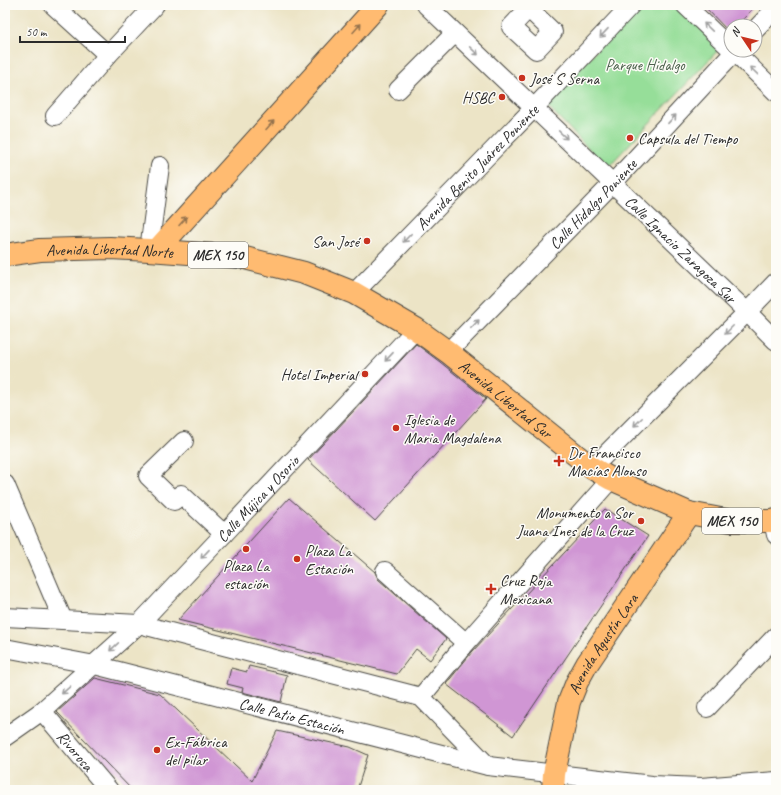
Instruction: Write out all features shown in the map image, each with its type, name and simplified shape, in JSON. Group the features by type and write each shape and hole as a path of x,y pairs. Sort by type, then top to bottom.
{"main road":[{"path":"153,250 378,5"},
{"name":"Avenida Libertad Norte","path":"5,255 40,250 110,248 241,257 304,273 354,293 416,328"},
{"name":"Avenida Libertad Sur","path":"416,328 592,468 611,479 688,513 731,521 775,525"},
{"name":"Avenida Agustín Lara","path":"554,785 569,702 579,677 688,513"}],"street":[{"path":"54,5 108,55"},
{"path":"55,116 108,55 155,5"},
{"name":"Calle Ignacio Zaragoza Sur","path":"426,5 776,341"},
{"name":"Avenida Benito Juárez Poniente","path":"354,293 534,108 631,5"},
{"path":"685,5 723,40"},
{"path":"763,22 776,8"},
{"path":"398,90 455,33"},
{"name":"Calle Hidalgo Poniente","path":"448,352 613,183 727,58"},
{"path":"742,58 776,92"},
{"path":"153,250 160,166"},
{"path":"592,468 776,282"},
{"name":"Calle Mújica y Osorio","path":"5,737 42,711 139,624 416,328"},
{"path":"184,441 148,476 174,501 181,494 224,534"},
{"path":"421,697 466,643 611,479"},
{"path":"5,484 63,620"},
{"path":"385,571 466,643"},
{"path":"5,617 139,624 421,697 488,766"},
{"path":"707,708 776,636"},
{"name":"Calle Patio Estación","path":"5,648 95,664 488,766 554,785 652,785 702,787 776,781"},
{"name":"Rivorosa","path":"42,711 109,790"}],"green space":[{"name":"Parque Hidalgo","path":"639,5 675,5 722,46 607,168 546,104"}],"building":[{"path":"703,5 756,5 744,18 723,18 723,26"},
{"name":"Iglesia de Maria Magdalena","path":"416,344 486,399 375,521 308,460"},
{"name":"Plaza La Estación","path":"289,498 375,572 378,579 446,639 430,660 416,649 397,674 178,620"},
{"path":"605,509 648,536 513,736 446,684 472,652"},
{"path":"249,666 287,675 281,702 242,692 243,688 227,684 231,668 247,672"},
{"name":"Ex-Fábrica del pilar","path":"95,678 160,694 252,781 277,731 350,747 368,755 357,790 132,790 57,712"}],"place":[{"name":"José S Serna","path":"522,78"},
{"name":"HSBC","path":"502,97"},
{"name":"Capsula del Tiempo","path":"630,138"},
{"name":"San José","path":"367,241"},
{"name":"Hotel Imperial","path":"365,374"},
{"name":"Iglesia de Maria Magdalena","path":"396,428"},
{"name":"Dr Francisco Macías Alonso","path":"559,461"},
{"name":"Monumento a Sor Juana Ines de la Cruz","path":"641,521"},
{"name":"Plaza La estación","path":"246,549"},
{"name":"Plaza La Estación","path":"297,559"},
{"name":"Cruz Roja Mexicana","path":"491,589"},
{"name":"Ex-Fábrica del pilar","path":"157,750"}]}
